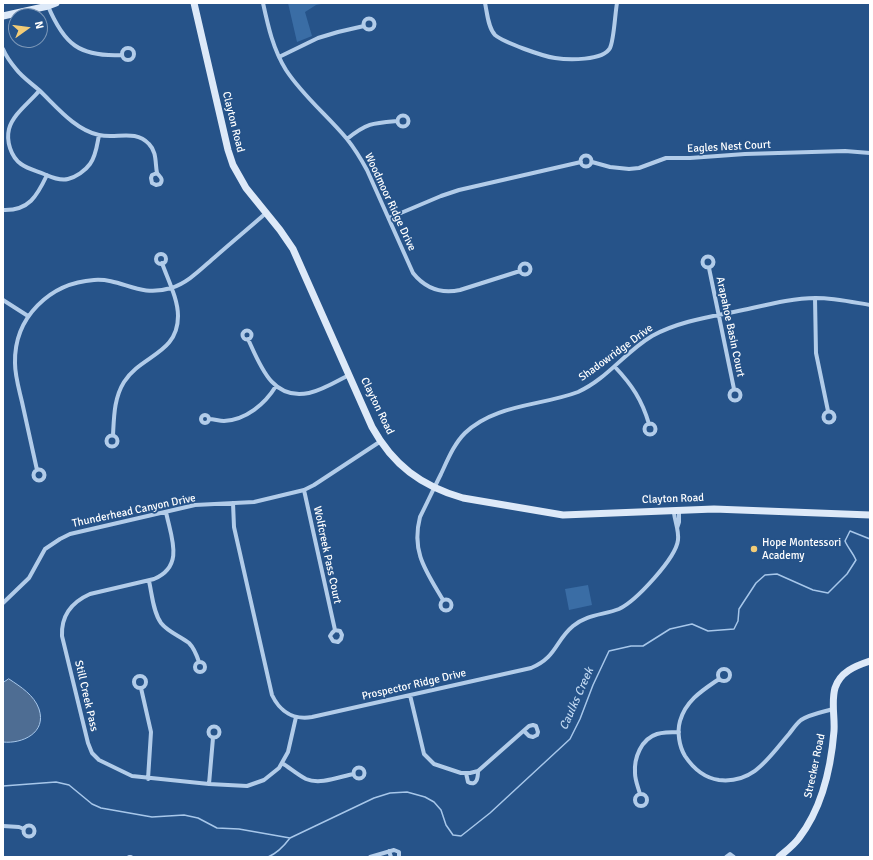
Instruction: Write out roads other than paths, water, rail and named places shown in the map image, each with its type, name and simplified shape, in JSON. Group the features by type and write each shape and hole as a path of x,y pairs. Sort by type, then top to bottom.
{"main road":[{"path":"3,16 56,3"},
{"name":"Clayton Road","path":"194,3 230,154 243,184 288,240 296,253 380,441 389,453 410,474 434,488 463,498 563,515 714,509 870,514"},
{"name":"Strecker Road","path":"779,857 799,838 815,811 822,794 833,740 833,709 835,689 844,674 854,666 870,661"}],"street":[{"name":"Woodmoor Ridge Drive","path":"263,3 269,32 279,57 292,80 347,139 358,154 367,170 413,273 424,284 433,289 445,292 460,290 520,271"},
{"path":"485,3 492,31 499,37 530,51 549,57 575,59 602,56 610,48 617,3"},
{"path":"48,6 59,30 64,37 77,47 93,54 122,55"},
{"path":"279,57 318,38 364,26"},
{"path":"3,49 16,70 67,117 81,127 99,135 131,134 149,144 155,155 157,173"},
{"path":"40,91 14,119 10,127 9,143 12,152 21,164 47,175 63,179 78,175 94,158 99,135"},
{"path":"347,139 359,129 369,124 397,121"},
{"name":"Eagles Nest Court","path":"581,162 582,157 587,156 592,162 610,167 629,169 666,158 690,158 734,154 845,151 870,153"},
{"name":"Eagles Nest Court","path":"389,218 458,190 581,162"},
{"name":"Eagles Nest Court","path":"581,162 582,165 585,166 590,165 592,162"},
{"path":"3,210 12,211 31,201 39,193 47,175"},
{"path":"37,470 15,368 17,341 28,316 42,301 54,292 63,287 83,281 104,280 144,291 161,290 181,284 195,274 266,213"},
{"path":"113,435 117,398 123,382 137,366 164,349 170,342 175,332 178,315 171,288 162,263"},
{"name":"Arapahoe Basin Court","path":"709,268 734,389"},
{"path":"3,298 28,316"},
{"path":"815,298 816,353 828,411"},
{"name":"Shadowridge Drive","path":"443,600 427,573 419,552 416,539 420,517 456,443 466,432 478,423 489,416 504,411 561,398 576,392 595,382 615,367 630,352 642,343 661,332 682,323 798,299 815,298 870,305"},
{"path":"248,339 263,371 276,386 293,393 309,393 350,375"},
{"path":"615,367 637,394 648,424"},
{"path":"208,419 224,421 241,416 264,403 276,386"},
{"name":"Thunderhead Canyon Drive","path":"3,603 29,578 46,550 60,539 70,534 195,505 254,502 304,490 314,485 380,441"},
{"name":"Wolfcreek Pass Court","path":"304,490 335,630"},
{"path":"233,503 234,526 272,695 282,710 296,717 288,752 282,763 303,777 312,781 322,781 353,774"},
{"name":"Prospector Ridge Drive","path":"296,717 312,717 531,668 538,665 550,656 574,625 592,616 619,609 630,602 664,566 671,556 678,540 678,528 674,513 677,510"},
{"name":"Still Creek Pass","path":"166,512 174,557 164,574 149,581 90,594 76,602 66,613 64,618 62,630 88,743 92,753 99,760 127,774 140,778 240,786 252,785 270,776 282,763"},
{"path":"149,581 156,614 160,621 169,631 188,643 196,653 199,662"},
{"path":"719,679 700,692 688,704 682,716 679,732 681,747 684,754 693,766 706,776 714,779 731,780 740,778 758,770 802,720 833,709"},
{"path":"141,688 151,732 148,779"},
{"path":"410,695 424,754 439,766 466,773 478,771 524,731"},
{"path":"640,794 635,772 636,761 640,749 656,734 679,732"},
{"path":"209,784 213,738"},
{"path":"466,773 468,782 473,783 478,779 478,771"},
{"path":"3,826 19,827 24,829"},
{"path":"370,857 394,850 398,850 400,853 399,857"},
{"path":"389,851 391,857"},
{"path":"726,857 730,854 734,857"}],"waterway":[{"name":"Caulks Creek","path":"268,857 280,849 290,838 374,798 390,793 407,792 425,797 434,802 441,810 446,825 453,835 461,836 490,813 570,739 609,651 631,646 643,646 670,629 692,624 708,631 734,629 738,621 739,609 756,583 765,575 777,574 813,590 828,593 847,574 856,560 845,541 850,531 870,539"},
{"path":"3,786 56,782 69,785 92,804 101,808 152,817 184,815 198,818 217,828 239,829 290,838"}],"place":[{"name":"Hope Montessori Academy","path":"754,549"}]}
